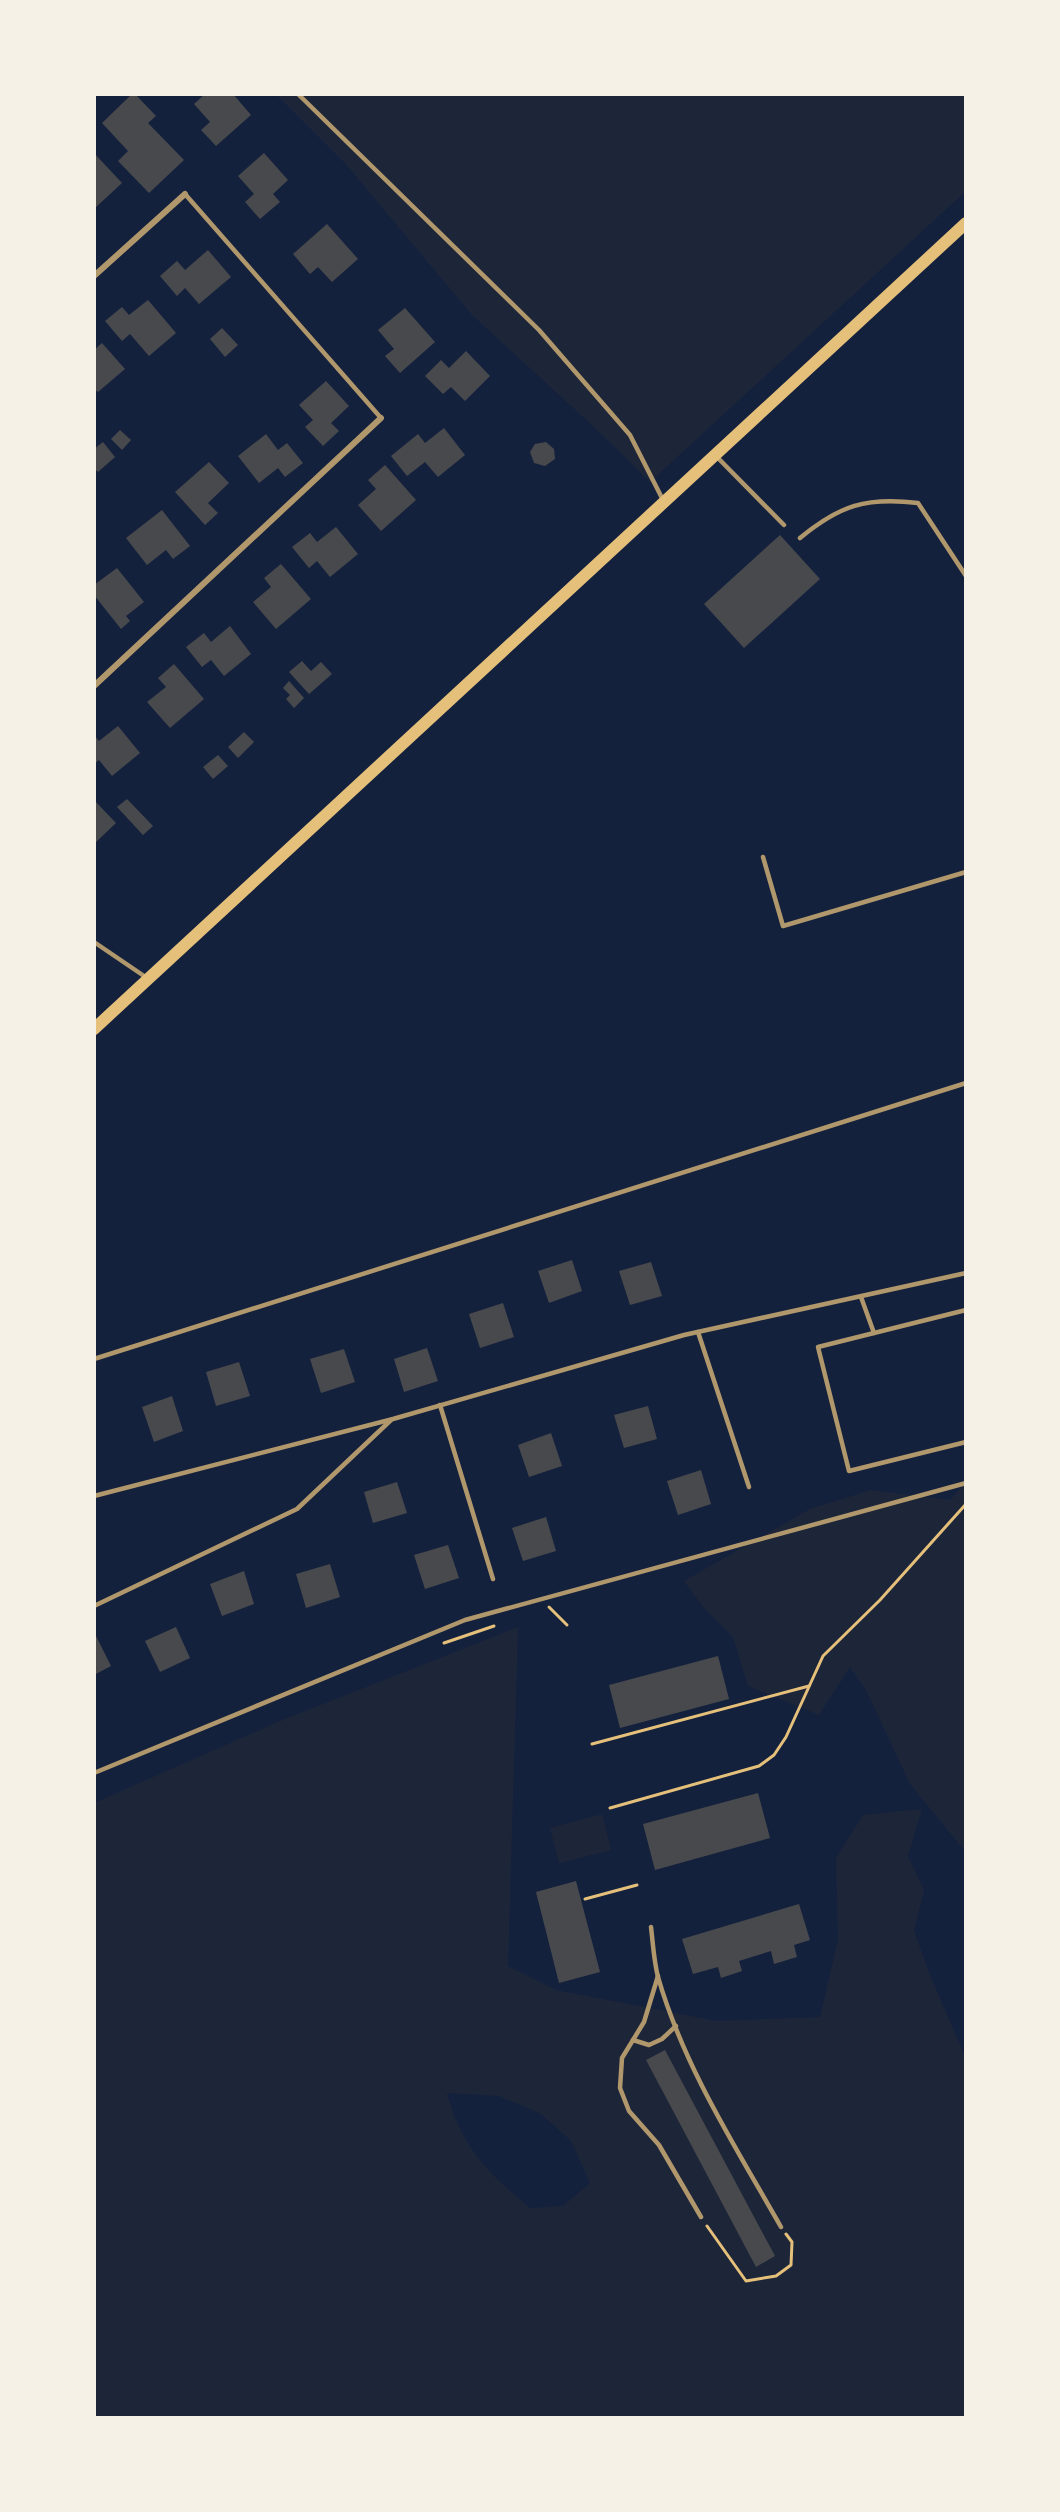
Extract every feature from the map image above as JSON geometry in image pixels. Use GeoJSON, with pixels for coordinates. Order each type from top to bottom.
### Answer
{"type":"FeatureCollection","features":[{"type":"Feature","properties":{"kind":"main road"},"geometry":{"type":"LineString","coordinates":[[94,1029],[966,223]]}},
{"type":"Feature","properties":{"kind":"street"},"geometry":{"type":"LineString","coordinates":[[94,276],[185,194]]}},
{"type":"Feature","properties":{"kind":"street"},"geometry":{"type":"LineString","coordinates":[[94,686],[381,418]]}},
{"type":"Feature","properties":{"kind":"lane"},"geometry":{"type":"LineString","coordinates":[[298,94],[539,330],[630,435],[664,502]]}},
{"type":"Feature","properties":{"kind":"lane"},"geometry":{"type":"LineString","coordinates":[[185,194],[381,418]]}},
{"type":"Feature","properties":{"kind":"lane"},"geometry":{"type":"LineString","coordinates":[[715,455],[784,525]]}},
{"type":"Feature","properties":{"kind":"lane"},"geometry":{"type":"LineString","coordinates":[[800,538],[824,518],[854,505],[892,500],[918,503],[966,576]]}},
{"type":"Feature","properties":{"kind":"lane"},"geometry":{"type":"LineString","coordinates":[[763,857],[783,926],[966,872]]}},
{"type":"Feature","properties":{"kind":"lane"},"geometry":{"type":"LineString","coordinates":[[94,942],[148,979]]}},
{"type":"Feature","properties":{"kind":"lane"},"geometry":{"type":"LineString","coordinates":[[94,1359],[966,1083]]}},
{"type":"Feature","properties":{"kind":"lane"},"geometry":{"type":"LineString","coordinates":[[94,1496],[393,1419],[698,1332],[966,1272]]}},
{"type":"Feature","properties":{"kind":"lane"},"geometry":{"type":"LineString","coordinates":[[861,1297],[874,1333]]}},
{"type":"Feature","properties":{"kind":"lane"},"geometry":{"type":"LineString","coordinates":[[966,1310],[818,1347],[849,1471],[966,1442]]}},
{"type":"Feature","properties":{"kind":"lane"},"geometry":{"type":"LineString","coordinates":[[698,1332],[749,1487]]}},
{"type":"Feature","properties":{"kind":"lane"},"geometry":{"type":"LineString","coordinates":[[440,1405],[493,1579]]}},
{"type":"Feature","properties":{"kind":"lane"},"geometry":{"type":"LineString","coordinates":[[94,1606],[297,1509],[393,1419]]}},
{"type":"Feature","properties":{"kind":"lane"},"geometry":{"type":"LineString","coordinates":[[94,1773],[465,1620],[966,1483]]}},
{"type":"Feature","properties":{"kind":"lane"},"geometry":{"type":"LineString","coordinates":[[651,1927],[658,1976],[688,2057],[717,2115],[781,2227]]}},
{"type":"Feature","properties":{"kind":"lane"},"geometry":{"type":"LineString","coordinates":[[658,1976],[644,2022],[622,2058],[620,2088],[629,2111],[659,2145],[700,2217]]}},
{"type":"Feature","properties":{"kind":"lane"},"geometry":{"type":"LineString","coordinates":[[633,2040],[649,2045],[662,2039],[676,2026]]}},
{"type":"Feature","properties":{"kind":"path"},"geometry":{"type":"LineString","coordinates":[[610,1808],[759,1766],[774,1755],[786,1737],[823,1656],[880,1600],[966,1504]]}},
{"type":"Feature","properties":{"kind":"path"},"geometry":{"type":"LineString","coordinates":[[548,1607],[567,1625]]}},
{"type":"Feature","properties":{"kind":"path"},"geometry":{"type":"LineString","coordinates":[[436,1646],[504,1623]]}},
{"type":"Feature","properties":{"kind":"path"},"geometry":{"type":"LineString","coordinates":[[592,1744],[809,1686]]}},
{"type":"Feature","properties":{"kind":"path"},"geometry":{"type":"LineString","coordinates":[[585,1899],[637,1885]]}},
{"type":"Feature","properties":{"kind":"path"},"geometry":{"type":"LineString","coordinates":[[700,2217],[746,2281],[776,2276],[791,2265],[792,2242],[781,2227]]}},
{"type":"Feature","properties":{"kind":"shaded area"},"geometry":{"type":"Polygon","coordinates":[[[277,95],[965,95],[965,192],[650,482],[472,315],[345,163],[277,95]]]}},
{"type":"Feature","properties":{"kind":"shaded area"},"geometry":{"type":"Polygon","coordinates":[[[965,1483],[965,1866],[964,1850],[910,1784],[866,1690],[850,1667],[819,1715],[748,1686],[733,1637],[703,1607],[684,1581],[810,1509],[871,1490],[950,1500],[965,1483]]]}},
{"type":"Feature","properties":{"kind":"shaded area"},"geometry":{"type":"Polygon","coordinates":[[[518,1627],[508,1966],[556,1990],[717,2021],[820,2017],[838,1940],[836,1858],[863,1815],[922,1809],[908,1856],[924,1890],[914,1930],[929,1973],[965,2056],[965,2417],[95,2417],[94,1803],[280,1721],[518,1627]],[[447,2093],[460,2129],[469,2144],[478,2158],[501,2183],[530,2208],[563,2206],[590,2183],[571,2141],[541,2114],[499,2096],[447,2093]]]}},
{"type":"Feature","properties":{"kind":"shaded area"},"geometry":{"type":"Polygon","coordinates":[[[602,1814],[611,1850],[559,1863],[550,1828],[602,1814]]]}},
{"type":"Feature","properties":{"kind":"building"},"geometry":{"type":"Polygon","coordinates":[[[132,94],[135,94],[156,116],[148,123],[184,160],[149,193],[118,161],[128,151],[102,123],[132,94]]]}},
{"type":"Feature","properties":{"kind":"building"},"geometry":{"type":"Polygon","coordinates":[[[205,94],[233,94],[251,115],[216,146],[201,130],[210,122],[194,104],[205,94]]]}},
{"type":"Feature","properties":{"kind":"building"},"geometry":{"type":"Polygon","coordinates":[[[94,153],[122,183],[94,209],[94,153]]]}},
{"type":"Feature","properties":{"kind":"building"},"geometry":{"type":"Polygon","coordinates":[[[264,153],[288,180],[273,194],[280,202],[260,219],[245,202],[254,194],[238,176],[264,153]]]}},
{"type":"Feature","properties":{"kind":"building"},"geometry":{"type":"Polygon","coordinates":[[[327,224],[358,259],[332,282],[318,267],[310,274],[293,254],[327,224]]]}},
{"type":"Feature","properties":{"kind":"building"},"geometry":{"type":"Polygon","coordinates":[[[208,250],[231,277],[199,304],[185,288],[177,296],[160,276],[177,261],[185,270],[208,250]]]}},
{"type":"Feature","properties":{"kind":"building"},"geometry":{"type":"Polygon","coordinates":[[[148,300],[176,333],[149,356],[130,334],[122,341],[105,321],[122,307],[129,315],[148,300]]]}},
{"type":"Feature","properties":{"kind":"building"},"geometry":{"type":"Polygon","coordinates":[[[405,308],[435,342],[400,373],[385,356],[394,349],[378,330],[405,308]]]}},
{"type":"Feature","properties":{"kind":"building"},"geometry":{"type":"Polygon","coordinates":[[[222,328],[238,345],[225,357],[210,339],[222,328]]]}},
{"type":"Feature","properties":{"kind":"building"},"geometry":{"type":"Polygon","coordinates":[[[102,343],[125,369],[98,392],[94,389],[94,350],[102,343]]]}},
{"type":"Feature","properties":{"kind":"building"},"geometry":{"type":"Polygon","coordinates":[[[466,351],[490,376],[465,401],[451,387],[443,394],[425,376],[441,360],[449,368],[466,351]]]}},
{"type":"Feature","properties":{"kind":"building"},"geometry":{"type":"Polygon","coordinates":[[[326,381],[349,406],[331,423],[339,431],[323,446],[305,427],[313,420],[299,405],[326,381]]]}},
{"type":"Feature","properties":{"kind":"building"},"geometry":{"type":"Polygon","coordinates":[[[444,428],[465,455],[438,477],[425,462],[407,476],[391,456],[418,434],[425,443],[444,428]]]}},
{"type":"Feature","properties":{"kind":"building"},"geometry":{"type":"Polygon","coordinates":[[[120,430],[131,440],[122,450],[111,439],[120,430]]]}},
{"type":"Feature","properties":{"kind":"building"},"geometry":{"type":"Polygon","coordinates":[[[266,434],[278,450],[287,443],[303,463],[285,477],[278,468],[259,483],[238,456],[266,434]]]}},
{"type":"Feature","properties":{"kind":"building"},"geometry":{"type":"Polygon","coordinates":[[[103,442],[115,457],[98,472],[94,468],[94,449],[103,442]]]}},
{"type":"Feature","properties":{"kind":"building"},"geometry":{"type":"Polygon","coordinates":[[[546,442],[554,449],[555,459],[545,466],[534,463],[530,452],[535,444],[546,442]]]}},
{"type":"Feature","properties":{"kind":"building"},"geometry":{"type":"Polygon","coordinates":[[[209,462],[229,483],[208,503],[218,513],[205,525],[175,492],[209,462]]]}},
{"type":"Feature","properties":{"kind":"building"},"geometry":{"type":"Polygon","coordinates":[[[385,465],[416,500],[381,531],[358,505],[376,489],[368,480],[385,465]]]}},
{"type":"Feature","properties":{"kind":"building"},"geometry":{"type":"Polygon","coordinates":[[[162,510],[190,546],[173,559],[166,550],[147,565],[126,538],[162,510]]]}},
{"type":"Feature","properties":{"kind":"building"},"geometry":{"type":"Polygon","coordinates":[[[336,527],[358,554],[330,577],[317,561],[309,568],[292,547],[310,533],[317,542],[336,527]]]}},
{"type":"Feature","properties":{"kind":"building"},"geometry":{"type":"Polygon","coordinates":[[[780,535],[820,579],[744,648],[704,604],[780,535]]]}},
{"type":"Feature","properties":{"kind":"building"},"geometry":{"type":"Polygon","coordinates":[[[281,564],[311,599],[276,629],[253,602],[271,587],[264,578],[281,564]]]}},
{"type":"Feature","properties":{"kind":"building"},"geometry":{"type":"Polygon","coordinates":[[[117,568],[144,602],[126,616],[130,621],[121,629],[94,595],[94,585],[117,568]]]}},
{"type":"Feature","properties":{"kind":"building"},"geometry":{"type":"Polygon","coordinates":[[[230,626],[251,654],[224,676],[211,660],[202,667],[186,647],[204,633],[211,642],[230,626]]]}},
{"type":"Feature","properties":{"kind":"building"},"geometry":{"type":"Polygon","coordinates":[[[302,661],[311,671],[321,662],[332,674],[309,694],[289,672],[302,661]]]}},
{"type":"Feature","properties":{"kind":"building"},"geometry":{"type":"Polygon","coordinates":[[[174,664],[204,699],[170,728],[147,702],[166,687],[158,678],[174,664]]]}},
{"type":"Feature","properties":{"kind":"building"},"geometry":{"type":"Polygon","coordinates":[[[289,681],[304,698],[294,708],[286,699],[290,695],[283,688],[289,681]]]}},
{"type":"Feature","properties":{"kind":"building"},"geometry":{"type":"Polygon","coordinates":[[[118,726],[140,753],[112,776],[99,760],[94,764],[94,735],[99,741],[118,726]]]}},
{"type":"Feature","properties":{"kind":"building"},"geometry":{"type":"Polygon","coordinates":[[[244,732],[254,742],[238,758],[228,747],[244,732]]]}},
{"type":"Feature","properties":{"kind":"building"},"geometry":{"type":"Polygon","coordinates":[[[218,755],[228,766],[213,779],[203,767],[218,755]]]}},
{"type":"Feature","properties":{"kind":"building"},"geometry":{"type":"Polygon","coordinates":[[[127,799],[153,826],[143,835],[117,807],[127,799]]]}},
{"type":"Feature","properties":{"kind":"building"},"geometry":{"type":"Polygon","coordinates":[[[94,800],[116,823],[94,844],[94,800]]]}},
{"type":"Feature","properties":{"kind":"building"},"geometry":{"type":"Polygon","coordinates":[[[572,1260],[582,1291],[549,1303],[538,1271],[572,1260]]]}},
{"type":"Feature","properties":{"kind":"building"},"geometry":{"type":"Polygon","coordinates":[[[651,1262],[662,1296],[630,1305],[619,1271],[651,1262]]]}},
{"type":"Feature","properties":{"kind":"building"},"geometry":{"type":"Polygon","coordinates":[[[503,1303],[514,1337],[480,1348],[469,1314],[503,1303]]]}},
{"type":"Feature","properties":{"kind":"building"},"geometry":{"type":"Polygon","coordinates":[[[427,1348],[438,1381],[404,1392],[394,1359],[427,1348]]]}},
{"type":"Feature","properties":{"kind":"building"},"geometry":{"type":"Polygon","coordinates":[[[344,1349],[355,1382],[321,1393],[310,1359],[344,1349]]]}},
{"type":"Feature","properties":{"kind":"building"},"geometry":{"type":"Polygon","coordinates":[[[239,1362],[250,1396],[216,1406],[206,1372],[239,1362]]]}},
{"type":"Feature","properties":{"kind":"building"},"geometry":{"type":"Polygon","coordinates":[[[172,1396],[183,1431],[154,1442],[142,1407],[172,1396]]]}},
{"type":"Feature","properties":{"kind":"building"},"geometry":{"type":"Polygon","coordinates":[[[648,1406],[657,1439],[624,1448],[614,1415],[648,1406]]]}},
{"type":"Feature","properties":{"kind":"building"},"geometry":{"type":"Polygon","coordinates":[[[551,1433],[562,1466],[529,1477],[518,1445],[551,1433]]]}},
{"type":"Feature","properties":{"kind":"building"},"geometry":{"type":"Polygon","coordinates":[[[701,1470],[711,1504],[678,1515],[667,1481],[701,1470]]]}},
{"type":"Feature","properties":{"kind":"building"},"geometry":{"type":"Polygon","coordinates":[[[397,1482],[407,1513],[373,1523],[364,1492],[397,1482]]]}},
{"type":"Feature","properties":{"kind":"building"},"geometry":{"type":"Polygon","coordinates":[[[546,1517],[556,1551],[523,1561],[512,1528],[546,1517]]]}},
{"type":"Feature","properties":{"kind":"building"},"geometry":{"type":"Polygon","coordinates":[[[448,1545],[459,1578],[425,1589],[414,1555],[448,1545]]]}},
{"type":"Feature","properties":{"kind":"building"},"geometry":{"type":"Polygon","coordinates":[[[330,1564],[340,1597],[306,1608],[296,1574],[330,1564]]]}},
{"type":"Feature","properties":{"kind":"building"},"geometry":{"type":"Polygon","coordinates":[[[244,1571],[254,1604],[222,1616],[210,1584],[244,1571]]]}},
{"type":"Feature","properties":{"kind":"building"},"geometry":{"type":"Polygon","coordinates":[[[176,1627],[190,1658],[160,1672],[145,1641],[176,1627]]]}},
{"type":"Feature","properties":{"kind":"building"},"geometry":{"type":"Polygon","coordinates":[[[96,1636],[111,1666],[94,1675],[94,1637],[96,1636]]]}},
{"type":"Feature","properties":{"kind":"building"},"geometry":{"type":"Polygon","coordinates":[[[718,1656],[729,1699],[620,1728],[609,1685],[718,1656]]]}},
{"type":"Feature","properties":{"kind":"building"},"geometry":{"type":"Polygon","coordinates":[[[758,1793],[770,1838],[655,1870],[643,1824],[758,1793]]]}},
{"type":"Feature","properties":{"kind":"building"},"geometry":{"type":"Polygon","coordinates":[[[576,1881],[600,1972],[559,1983],[536,1892],[576,1881]]]}},
{"type":"Feature","properties":{"kind":"building"},"geometry":{"type":"Polygon","coordinates":[[[799,1904],[810,1940],[794,1945],[797,1957],[774,1964],[771,1951],[739,1961],[742,1971],[721,1978],[718,1967],[693,1974],[682,1939],[799,1904]]]}},
{"type":"Feature","properties":{"kind":"building"},"geometry":{"type":"Polygon","coordinates":[[[665,2050],[775,2256],[756,2267],[646,2060],[665,2050]]]}}]}
